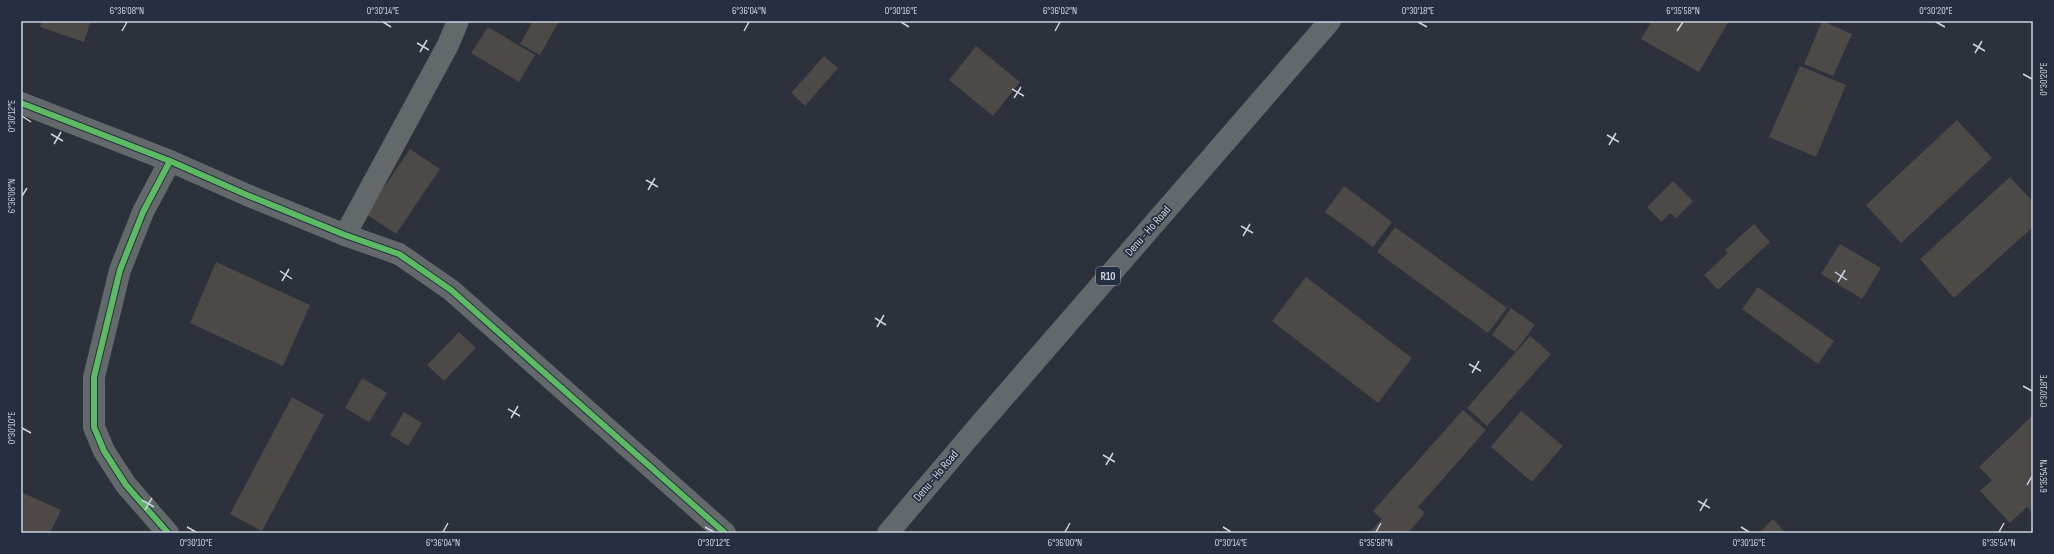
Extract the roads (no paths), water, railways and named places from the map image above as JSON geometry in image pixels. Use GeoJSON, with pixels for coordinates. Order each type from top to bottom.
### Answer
{"type":"FeatureCollection","features":[{"type":"Feature","properties":{"kind":"main road","name":"Denu - Ho Road"},"geometry":{"type":"LineString","coordinates":[[888,533],[976,429],[1330,21]]}},
{"type":"Feature","properties":{"kind":"street"},"geometry":{"type":"LineString","coordinates":[[345,235],[448,45],[458,21]]}},
{"type":"Feature","properties":{"kind":"street"},"geometry":{"type":"LineString","coordinates":[[21,103],[170,161],[247,195],[345,235],[399,254],[450,290],[725,533]]}},
{"type":"Feature","properties":{"kind":"street"},"geometry":{"type":"LineString","coordinates":[[168,533],[126,484],[104,451],[94,427],[94,377],[120,270],[142,212],[170,161]]}}]}
